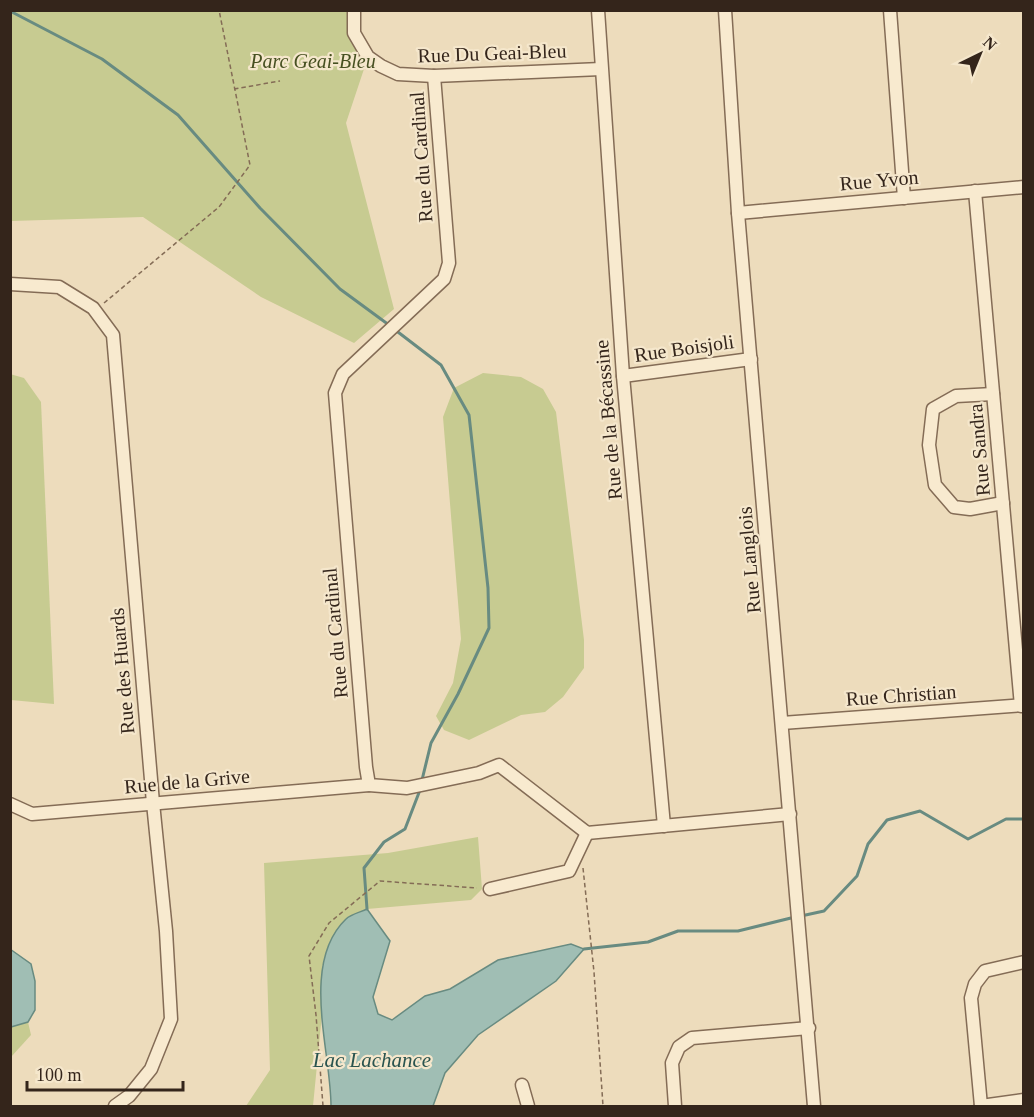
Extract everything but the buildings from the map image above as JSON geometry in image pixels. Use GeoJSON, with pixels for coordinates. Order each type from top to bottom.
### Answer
{"type":"FeatureCollection","features":[{"type":"Feature","properties":{"kind":"street","name":"Rue Du Geai-Bleu"},"geometry":{"type":"LineString","coordinates":[[354,10],[354,33],[368,57],[398,74],[434,76],[601,69]]}},
{"type":"Feature","properties":{"kind":"street","name":"Rue de la Bécassine"},"geometry":{"type":"LineString","coordinates":[[597,10],[623,376],[664,826]]}},
{"type":"Feature","properties":{"kind":"street","name":"Rue Langlois"},"geometry":{"type":"LineString","coordinates":[[725,10],[738,213],[814,1107]]}},
{"type":"Feature","properties":{"kind":"street"},"geometry":{"type":"LineString","coordinates":[[890,10],[904,198]]}},
{"type":"Feature","properties":{"kind":"street","name":"Rue du Cardinal"},"geometry":{"type":"LineString","coordinates":[[369,785],[335,393],[343,374],[444,279],[449,263],[434,76]]}},
{"type":"Feature","properties":{"kind":"street","name":"Rue Yvon"},"geometry":{"type":"LineString","coordinates":[[738,213],[1023,187]]}},
{"type":"Feature","properties":{"kind":"street","name":"Rue Sandra"},"geometry":{"type":"LineString","coordinates":[[975,191],[1022,706]]}},
{"type":"Feature","properties":{"kind":"street","name":"Rue des Huards"},"geometry":{"type":"LineString","coordinates":[[10,284],[59,288],[95,311],[113,335],[166,931],[171,1019],[151,1069],[129,1096],[115,1107]]}},
{"type":"Feature","properties":{"kind":"street","name":"Rue Boisjoli"},"geometry":{"type":"LineString","coordinates":[[623,376],[751,358]]}},
{"type":"Feature","properties":{"kind":"street"},"geometry":{"type":"LineString","coordinates":[[993,394],[956,396],[933,409],[929,445],[935,485],[954,507],[970,509],[1003,503]]}},
{"type":"Feature","properties":{"kind":"street","name":"Rue Christian"},"geometry":{"type":"LineString","coordinates":[[782,723],[1022,706]]}},
{"type":"Feature","properties":{"kind":"street"},"geometry":{"type":"LineString","coordinates":[[369,785],[407,788],[479,773],[499,765],[587,833],[790,814]]}},
{"type":"Feature","properties":{"kind":"street","name":"Rue de la Grive"},"geometry":{"type":"LineString","coordinates":[[10,804],[32,814],[369,785]]}},
{"type":"Feature","properties":{"kind":"street"},"geometry":{"type":"LineString","coordinates":[[490,889],[569,871],[587,833]]}},
{"type":"Feature","properties":{"kind":"street"},"geometry":{"type":"LineString","coordinates":[[1023,962],[985,971],[975,984],[971,998],[981,1106],[1023,1100]]}},
{"type":"Feature","properties":{"kind":"street"},"geometry":{"type":"LineString","coordinates":[[675,1107],[672,1063],[679,1047],[692,1038],[809,1028]]}},
{"type":"Feature","properties":{"kind":"street"},"geometry":{"type":"LineString","coordinates":[[522,1085],[528,1107]]}},
{"type":"Feature","properties":{"kind":"path"},"geometry":{"type":"LineString","coordinates":[[95,311],[219,207],[250,165],[219,10]]}},
{"type":"Feature","properties":{"kind":"path"},"geometry":{"type":"LineString","coordinates":[[234,89],[280,81]]}},
{"type":"Feature","properties":{"kind":"path"},"geometry":{"type":"LineString","coordinates":[[583,867],[591,941],[603,1107]]}},
{"type":"Feature","properties":{"kind":"path"},"geometry":{"type":"LineString","coordinates":[[323,1107],[309,956],[329,923],[380,882],[490,889]]}},
{"type":"Feature","properties":{"kind":"green space","name":"Parc Geai-Bleu"},"geometry":{"type":"Polygon","coordinates":[[[10,11],[354,11],[355,33],[368,57],[346,123],[394,309],[354,343],[261,297],[143,217],[11,221],[10,11]]]}},
{"type":"Feature","properties":{"kind":"green space"},"geometry":{"type":"Polygon","coordinates":[[[483,373],[521,377],[543,389],[556,412],[584,640],[584,668],[563,697],[545,712],[521,715],[469,740],[444,730],[436,716],[453,683],[461,639],[443,417],[454,388],[483,373]]]}},
{"type":"Feature","properties":{"kind":"green space"},"geometry":{"type":"Polygon","coordinates":[[[10,374],[24,378],[41,402],[54,704],[11,700],[10,374]]]}},
{"type":"Feature","properties":{"kind":"green space"},"geometry":{"type":"Polygon","coordinates":[[[478,837],[482,889],[471,900],[367,909],[322,966],[322,1014],[313,1106],[246,1106],[270,1070],[264,863],[388,853],[478,837]]]}},
{"type":"Feature","properties":{"kind":"green space"},"geometry":{"type":"Polygon","coordinates":[[[28,1022],[31,1035],[11,1057],[11,1027],[28,1022]]]}},
{"type":"Feature","properties":{"kind":"water","name":"Lac Lachance"},"geometry":{"type":"Polygon","coordinates":[[[367,909],[390,941],[373,997],[378,1014],[392,1020],[425,996],[450,989],[498,960],[571,944],[584,949],[556,981],[478,1035],[445,1073],[433,1106],[331,1106],[321,1008],[324,959],[332,937],[346,919],[367,909]]]}},
{"type":"Feature","properties":{"kind":"water"},"geometry":{"type":"Polygon","coordinates":[[[10,949],[31,964],[35,981],[35,1010],[28,1022],[11,1027],[10,949]]]}},
{"type":"Feature","properties":{"kind":"waterway"},"geometry":{"type":"LineString","coordinates":[[10,11],[102,59],[178,115],[260,208],[340,289],[389,325]]}},
{"type":"Feature","properties":{"kind":"waterway"},"geometry":{"type":"LineString","coordinates":[[394,329],[441,365],[469,415],[488,588],[489,628],[458,694],[431,743],[422,780]]}},
{"type":"Feature","properties":{"kind":"waterway"},"geometry":{"type":"LineString","coordinates":[[367,909],[364,868],[384,842],[405,829],[420,790]]}},
{"type":"Feature","properties":{"kind":"waterway"},"geometry":{"type":"LineString","coordinates":[[801,916],[824,911],[857,876],[868,844],[887,820],[920,811],[968,839],[1006,819],[1024,819]]}},
{"type":"Feature","properties":{"kind":"waterway"},"geometry":{"type":"LineString","coordinates":[[584,949],[648,942],[678,931],[738,931],[795,917]]}}]}
